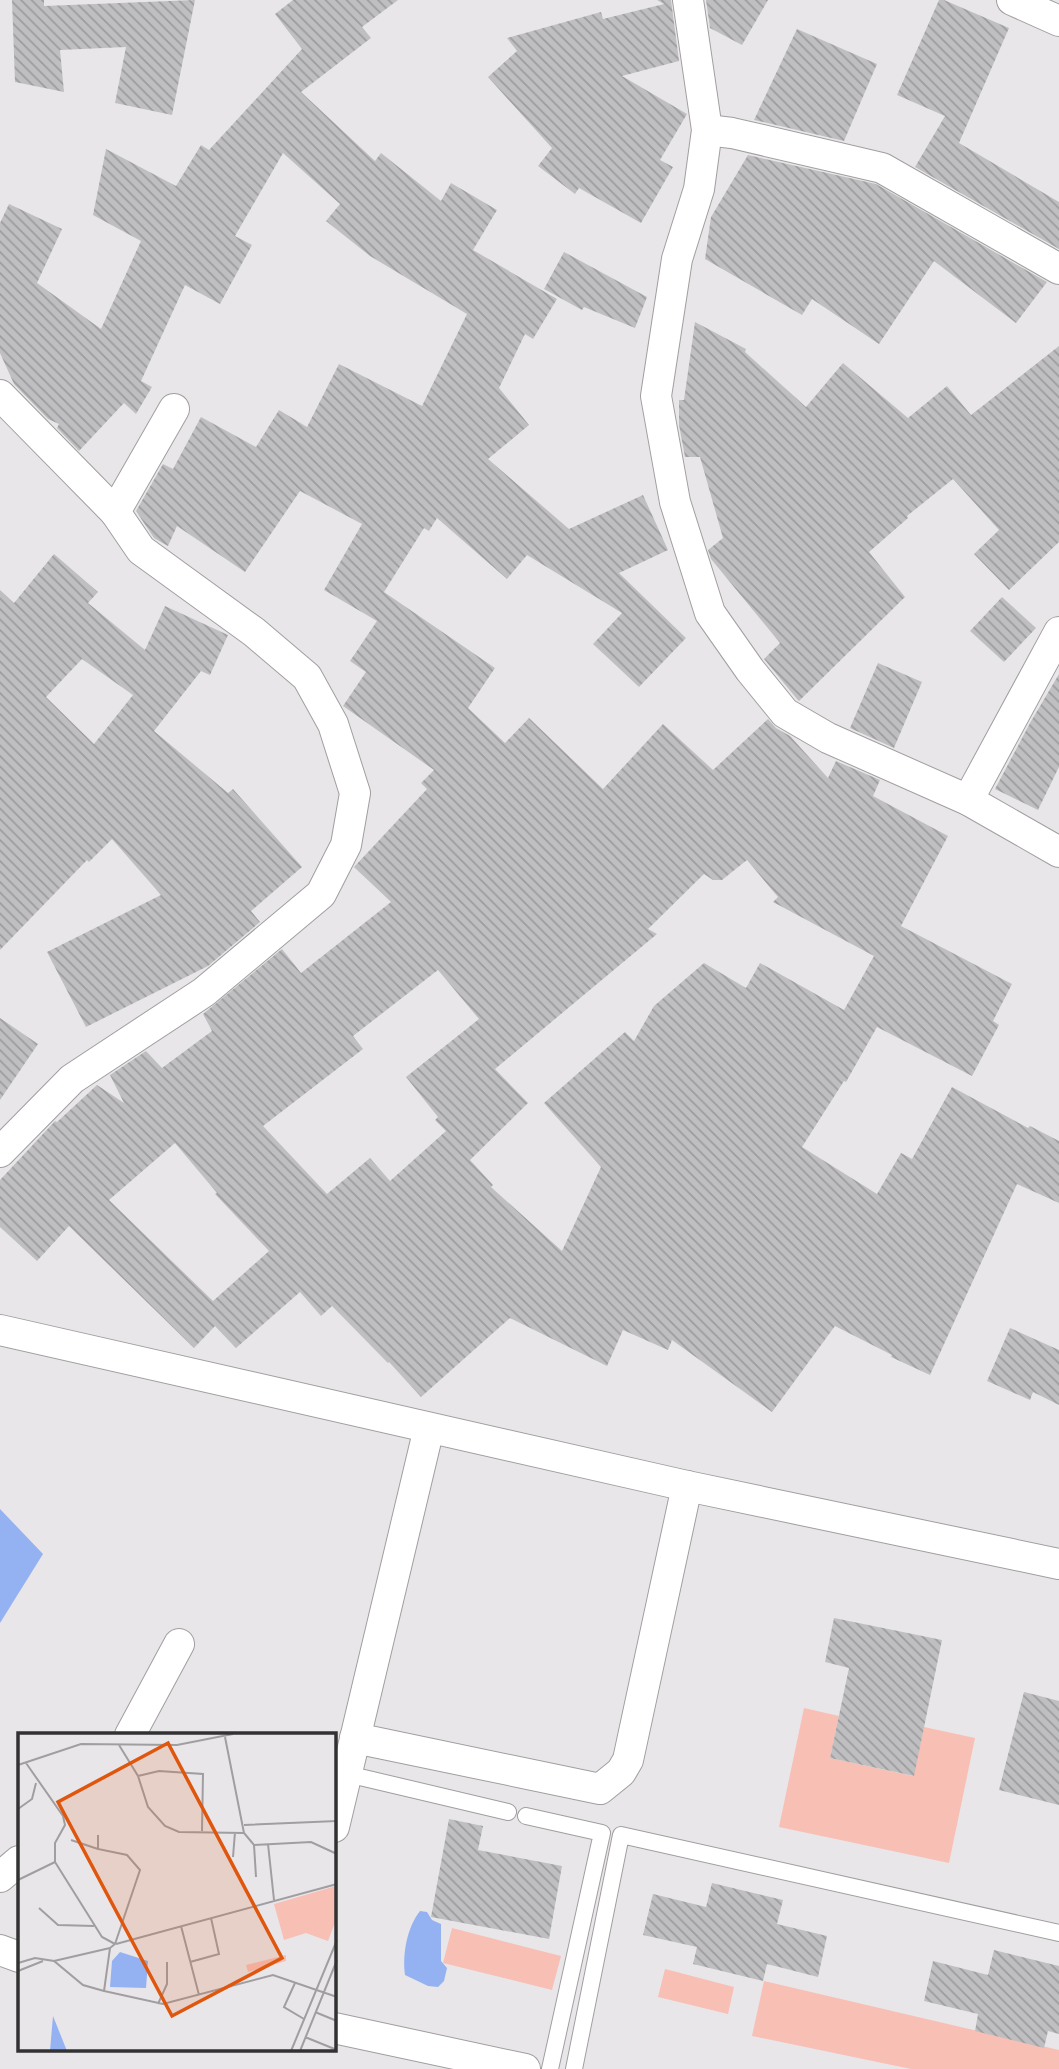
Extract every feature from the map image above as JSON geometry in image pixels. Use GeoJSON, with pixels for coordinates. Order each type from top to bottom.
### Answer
{"type":"FeatureCollection","features":[{"type":"Feature","properties":{"kind":"street"},"geometry":{"type":"LineString","coordinates":[[688,0],[706,130],[699,189],[677,258],[656,396],[675,502],[710,613],[750,670],[785,712],[828,738],[968,800],[1059,852]]}},
{"type":"Feature","properties":{"kind":"street"},"geometry":{"type":"LineString","coordinates":[[1012,0],[1059,21]]}},
{"type":"Feature","properties":{"kind":"street"},"geometry":{"type":"LineString","coordinates":[[706,130],[732,133],[882,168],[1059,269]]}},
{"type":"Feature","properties":{"kind":"street"},"geometry":{"type":"LineString","coordinates":[[0,395],[115,512],[141,550],[254,632],[307,677],[334,724],[355,793],[346,845],[321,894],[204,992],[72,1079],[0,1152]]}},
{"type":"Feature","properties":{"kind":"street"},"geometry":{"type":"LineString","coordinates":[[115,512],[174,409]]}},
{"type":"Feature","properties":{"kind":"street"},"geometry":{"type":"LineString","coordinates":[[968,800],[1059,632]]}},
{"type":"Feature","properties":{"kind":"street"},"geometry":{"type":"LineString","coordinates":[[0,1330],[687,1486],[1059,1564]]}},
{"type":"Feature","properties":{"kind":"street"},"geometry":{"type":"LineString","coordinates":[[336,1819],[429,1428]]}},
{"type":"Feature","properties":{"kind":"street"},"geometry":{"type":"LineString","coordinates":[[355,1738],[600,1788],[621,1772],[628,1760],[687,1486]]}},
{"type":"Feature","properties":{"kind":"street"},"geometry":{"type":"LineString","coordinates":[[131,1733],[179,1644]]}},
{"type":"Feature","properties":{"kind":"street"},"geometry":{"type":"LineString","coordinates":[[0,1877],[18,1862]]}},
{"type":"Feature","properties":{"kind":"street"},"geometry":{"type":"LineString","coordinates":[[0,1950],[18,1958]]}},
{"type":"Feature","properties":{"kind":"street"},"geometry":{"type":"LineString","coordinates":[[336,2028],[525,2069]]}},
{"type":"Feature","properties":{"kind":"lane"},"geometry":{"type":"LineString","coordinates":[[347,1774],[508,1812]]}},
{"type":"Feature","properties":{"kind":"lane"},"geometry":{"type":"LineString","coordinates":[[526,1816],[602,1833],[550,2069]]}},
{"type":"Feature","properties":{"kind":"lane"},"geometry":{"type":"LineString","coordinates":[[574,2069],[621,1835],[1059,1933]]}},
{"type":"Feature","properties":{"kind":"shaded area"},"geometry":{"type":"Polygon","coordinates":[[[804,1708],[839,1716],[830,1758],[913,1776],[924,1727],[975,1738],[949,1863],[779,1827],[804,1708]]]}},
{"type":"Feature","properties":{"kind":"shaded area"},"geometry":{"type":"Polygon","coordinates":[[[452,1928],[561,1956],[552,1990],[443,1963],[452,1928]]]}},
{"type":"Feature","properties":{"kind":"shaded area"},"geometry":{"type":"Polygon","coordinates":[[[665,1969],[734,1987],[728,2014],[658,1997],[665,1969]]]}},
{"type":"Feature","properties":{"kind":"shaded area"},"geometry":{"type":"Polygon","coordinates":[[[764,1981],[1059,2050],[1059,2069],[911,2069],[752,2036],[764,1981]]]}},
{"type":"Feature","properties":{"kind":"water"},"geometry":{"type":"Polygon","coordinates":[[[0,1509],[43,1554],[0,1623],[0,1509]]]}},
{"type":"Feature","properties":{"kind":"water"},"geometry":{"type":"Polygon","coordinates":[[[420,1911],[427,1912],[432,1920],[441,1924],[441,1961],[447,1968],[444,1981],[438,1987],[428,1986],[405,1975],[406,1942],[420,1911]]]}},
{"type":"Feature","properties":{"kind":"building"},"geometry":{"type":"Polygon","coordinates":[[[12,0],[44,0],[44,6],[195,0],[172,115],[115,103],[126,47],[60,50],[64,92],[15,82],[12,0]]]}},
{"type":"Feature","properties":{"kind":"building"},"geometry":{"type":"Polygon","coordinates":[[[293,0],[398,0],[362,27],[371,38],[301,92],[375,161],[381,153],[441,201],[451,183],[497,210],[473,250],[557,299],[533,339],[525,334],[499,388],[529,425],[488,459],[569,529],[643,495],[668,550],[619,573],[686,638],[639,687],[593,644],[622,613],[527,555],[507,579],[437,518],[429,531],[424,528],[384,592],[495,668],[468,708],[505,743],[529,718],[603,789],[663,724],[713,770],[768,719],[776,728],[790,736],[828,778],[836,761],[880,780],[873,796],[948,836],[901,926],[1012,984],[993,1021],[999,1025],[972,1076],[877,1027],[846,1082],[844,1081],[802,1147],[877,1194],[901,1153],[912,1159],[952,1087],[1028,1128],[1030,1126],[1059,1141],[1059,1203],[1017,1184],[930,1375],[835,1326],[772,1412],[672,1340],[668,1350],[623,1330],[607,1366],[510,1318],[421,1397],[332,1306],[321,1316],[300,1292],[236,1348],[215,1326],[194,1348],[69,1226],[37,1261],[0,1227],[0,1180],[55,1121],[97,1085],[124,1103],[110,1075],[146,1051],[162,1068],[212,1031],[203,1014],[282,949],[301,973],[391,902],[354,867],[427,789],[421,783],[434,770],[343,706],[366,672],[350,661],[377,621],[324,590],[362,524],[300,491],[245,572],[177,526],[168,546],[159,541],[154,538],[136,511],[163,464],[173,469],[201,417],[256,447],[279,410],[307,427],[339,364],[422,406],[467,314],[370,256],[326,221],[340,204],[283,153],[235,236],[252,245],[220,304],[185,285],[141,381],[152,387],[136,414],[124,403],[79,451],[57,428],[59,424],[48,419],[14,384],[0,353],[0,223],[9,204],[62,229],[37,283],[101,329],[141,241],[93,215],[106,149],[176,186],[201,145],[209,150],[302,49],[275,14],[293,0]],[[747,860],[722,880],[713,880],[704,874],[648,929],[657,934],[495,1069],[528,1103],[470,1160],[493,1185],[491,1187],[562,1251],[601,1167],[544,1103],[625,1032],[634,1041],[654,1006],[704,963],[746,988],[760,963],[844,1010],[874,956],[773,902],[778,897],[747,860]],[[438,970],[353,1036],[363,1049],[263,1126],[327,1194],[370,1158],[390,1181],[446,1131],[435,1120],[438,1117],[406,1077],[479,1019],[438,970]],[[175,1143],[109,1200],[213,1301],[269,1251],[215,1194],[217,1193],[175,1143]]]}},
{"type":"Feature","properties":{"kind":"building"},"geometry":{"type":"Polygon","coordinates":[[[657,0],[671,0],[679,61],[622,76],[687,114],[660,160],[673,167],[641,223],[579,188],[575,194],[538,166],[552,148],[488,77],[517,51],[507,38],[601,12],[603,19],[664,4],[657,0]]]}},
{"type":"Feature","properties":{"kind":"building"},"geometry":{"type":"Polygon","coordinates":[[[706,0],[768,0],[742,45],[710,28],[706,0]]]}},
{"type":"Feature","properties":{"kind":"building"},"geometry":{"type":"Polygon","coordinates":[[[939,0],[1009,28],[959,143],[1059,202],[1059,249],[915,167],[945,116],[897,95],[939,0]]]}},
{"type":"Feature","properties":{"kind":"building"},"geometry":{"type":"Polygon","coordinates":[[[797,29],[877,64],[844,141],[754,120],[797,29]]]}},
{"type":"Feature","properties":{"kind":"building"},"geometry":{"type":"Polygon","coordinates":[[[748,155],[876,184],[1047,282],[1016,323],[934,261],[879,344],[812,299],[802,315],[705,259],[711,217],[748,155]]]}},
{"type":"Feature","properties":{"kind":"building"},"geometry":{"type":"Polygon","coordinates":[[[564,252],[647,297],[635,328],[584,307],[582,310],[544,289],[564,252]]]}},
{"type":"Feature","properties":{"kind":"building"},"geometry":{"type":"Polygon","coordinates":[[[695,322],[746,349],[745,352],[806,407],[843,363],[908,418],[947,386],[971,415],[1059,346],[1059,542],[1009,590],[974,554],[999,530],[953,479],[907,516],[908,518],[869,552],[905,597],[799,701],[764,659],[780,643],[711,559],[708,550],[723,538],[700,457],[685,457],[679,425],[679,400],[684,400],[695,322]]]}},
{"type":"Feature","properties":{"kind":"building"},"geometry":{"type":"Polygon","coordinates":[[[54,554],[98,592],[88,603],[145,650],[165,606],[228,635],[210,675],[201,671],[154,731],[228,793],[233,789],[302,867],[251,911],[260,922],[208,966],[86,1027],[47,952],[161,895],[112,839],[89,862],[87,860],[0,950],[0,590],[14,603],[54,554]],[[82,659],[46,697],[94,744],[133,695],[82,659]]]}},
{"type":"Feature","properties":{"kind":"building"},"geometry":{"type":"Polygon","coordinates":[[[1002,597],[1036,628],[1004,662],[970,631],[1002,597]]]}},
{"type":"Feature","properties":{"kind":"building"},"geometry":{"type":"Polygon","coordinates":[[[878,663],[922,682],[894,748],[850,728],[878,663]]]}},
{"type":"Feature","properties":{"kind":"building"},"geometry":{"type":"Polygon","coordinates":[[[1059,674],[1059,767],[1038,810],[995,789],[1059,674]]]}},
{"type":"Feature","properties":{"kind":"building"},"geometry":{"type":"Polygon","coordinates":[[[0,1018],[38,1044],[0,1100],[0,1018]]]}},
{"type":"Feature","properties":{"kind":"building"},"geometry":{"type":"Polygon","coordinates":[[[1010,1328],[1059,1350],[1059,1405],[1033,1392],[1030,1400],[987,1381],[1010,1328]]]}},
{"type":"Feature","properties":{"kind":"building"},"geometry":{"type":"Polygon","coordinates":[[[834,1618],[942,1640],[914,1776],[830,1758],[849,1668],[825,1662],[834,1618]]]}},
{"type":"Feature","properties":{"kind":"building"},"geometry":{"type":"Polygon","coordinates":[[[1024,1692],[1059,1701],[1059,1805],[999,1790],[1024,1692]]]}},
{"type":"Feature","properties":{"kind":"building"},"geometry":{"type":"Polygon","coordinates":[[[449,1819],[483,1826],[478,1850],[562,1866],[549,1939],[431,1917],[449,1819]]]}},
{"type":"Feature","properties":{"kind":"building"},"geometry":{"type":"Polygon","coordinates":[[[712,1883],[783,1900],[777,1924],[827,1936],[818,1977],[767,1964],[763,1981],[693,1964],[697,1947],[643,1935],[653,1894],[706,1907],[712,1883]]]}},
{"type":"Feature","properties":{"kind":"building"},"geometry":{"type":"Polygon","coordinates":[[[994,1950],[1059,1966],[1059,2034],[1048,2031],[1044,2048],[975,2031],[978,2014],[924,2001],[933,1961],[988,1975],[994,1950]]]}}]}
